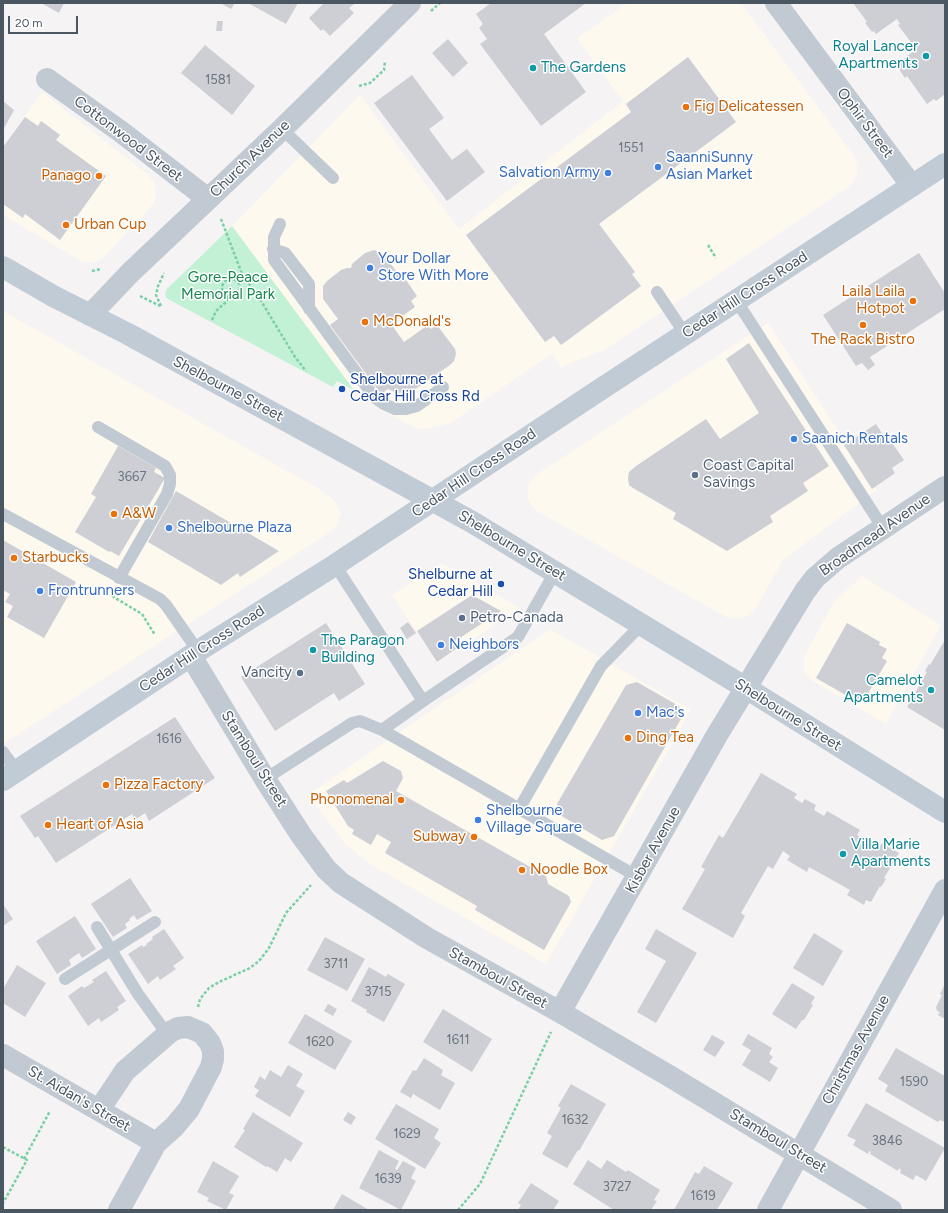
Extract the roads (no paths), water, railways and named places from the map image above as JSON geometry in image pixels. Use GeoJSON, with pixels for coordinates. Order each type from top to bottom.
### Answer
{"type":"FeatureCollection","features":[{"type":"Feature","properties":{"kind":"main road","name":"Cedar Hill Cross Road"},"geometry":{"type":"LineString","coordinates":[[10,776],[194,653],[335,565],[736,300],[944,166]]}},
{"type":"Feature","properties":{"kind":"main road","name":"Shelbourne Street"},"geometry":{"type":"LineString","coordinates":[[3,267],[53,296],[433,500],[504,541],[746,688],[945,812]]}},
{"type":"Feature","properties":{"kind":"street","name":"Church Avenue"},"geometry":{"type":"LineString","coordinates":[[90,315],[131,272],[282,129],[410,3]]}},
{"type":"Feature","properties":{"kind":"street","name":"Ophir Street"},"geometry":{"type":"LineString","coordinates":[[776,3],[912,186]]}},
{"type":"Feature","properties":{"kind":"street","name":"Cottonwood Street"},"geometry":{"type":"LineString","coordinates":[[47,79],[120,131],[208,199]]}},
{"type":"Feature","properties":{"kind":"street","name":"Broadmead Avenue"},"geometry":{"type":"LineString","coordinates":[[746,688],[798,600],[815,578],[838,558],[945,487]]}},
{"type":"Feature","properties":{"kind":"street","name":"Stamboul Street"},"geometry":{"type":"LineString","coordinates":[[194,653],[265,778],[301,835],[326,869],[341,883],[426,938],[560,1012],[671,1076],[891,1210]]}},
{"type":"Feature","properties":{"kind":"street","name":"Kisber Avenue"},"geometry":{"type":"LineString","coordinates":[[560,1012],[717,736],[746,688]]}},
{"type":"Feature","properties":{"kind":"street","name":"Christmas Avenue"},"geometry":{"type":"LineString","coordinates":[[768,1210],[945,890]]}},
{"type":"Feature","properties":{"kind":"street"},"geometry":{"type":"LineString","coordinates":[[99,1110],[125,1071],[167,1034],[178,1028],[188,1027],[202,1033],[210,1043],[213,1051],[211,1067],[188,1109],[174,1127],[156,1142],[119,1210]]}},
{"type":"Feature","properties":{"kind":"street","name":"St. Aidan's Street"},"geometry":{"type":"LineString","coordinates":[[3,1055],[156,1142]]}},
{"type":"Feature","properties":{"kind":"lane"},"geometry":{"type":"LineString","coordinates":[[282,129],[333,178]]}},
{"type":"Feature","properties":{"kind":"lane"},"geometry":{"type":"LineString","coordinates":[[280,224],[274,237],[274,260],[375,398],[395,409],[406,409],[417,406],[443,387]]}},
{"type":"Feature","properties":{"kind":"lane"},"geometry":{"type":"LineString","coordinates":[[657,292],[685,334]]}},
{"type":"Feature","properties":{"kind":"lane"},"geometry":{"type":"LineString","coordinates":[[736,300],[883,528]]}},
{"type":"Feature","properties":{"kind":"lane"},"geometry":{"type":"LineString","coordinates":[[98,427],[165,466],[170,475],[170,484],[167,494],[120,578]]}},
{"type":"Feature","properties":{"kind":"lane"},"geometry":{"type":"LineString","coordinates":[[3,514],[160,599],[166,604],[194,653]]}},
{"type":"Feature","properties":{"kind":"lane"},"geometry":{"type":"LineString","coordinates":[[335,565],[423,701]]}},
{"type":"Feature","properties":{"kind":"lane"},"geometry":{"type":"LineString","coordinates":[[382,730],[518,637],[555,572]]}},
{"type":"Feature","properties":{"kind":"lane"},"geometry":{"type":"LineString","coordinates":[[519,809],[601,666],[641,624]]}},
{"type":"Feature","properties":{"kind":"lane"},"geometry":{"type":"LineString","coordinates":[[265,778],[352,722],[360,721],[382,730],[638,877]]}},
{"type":"Feature","properties":{"kind":"lane"},"geometry":{"type":"LineString","coordinates":[[3,752],[10,776]]}},
{"type":"Feature","properties":{"kind":"lane"},"geometry":{"type":"LineString","coordinates":[[65,979],[155,922]]}},
{"type":"Feature","properties":{"kind":"lane"},"geometry":{"type":"LineString","coordinates":[[97,927],[138,994],[167,1034]]}},
{"type":"Feature","properties":{"kind":"place","name":"Royal Lancer Apartments"},"geometry":{"type":"Point","coordinates":[926,56]}},
{"type":"Feature","properties":{"kind":"place","name":"The Gardens"},"geometry":{"type":"Point","coordinates":[533,68]}},
{"type":"Feature","properties":{"kind":"place","name":"Fig Delicatessen"},"geometry":{"type":"Point","coordinates":[686,107]}},
{"type":"Feature","properties":{"kind":"place","name":"SaanniSunny Asian Market"},"geometry":{"type":"Point","coordinates":[658,167]}},
{"type":"Feature","properties":{"kind":"place","name":"Salvation Army"},"geometry":{"type":"Point","coordinates":[608,173]}},
{"type":"Feature","properties":{"kind":"place","name":"Panago"},"geometry":{"type":"Point","coordinates":[99,176]}},
{"type":"Feature","properties":{"kind":"place","name":"Urban Cup"},"geometry":{"type":"Point","coordinates":[66,225]}},
{"type":"Feature","properties":{"kind":"place","name":"Your Dollar Store With More"},"geometry":{"type":"Point","coordinates":[370,268]}},
{"type":"Feature","properties":{"kind":"place","name":"Laila Laila Hotpot"},"geometry":{"type":"Point","coordinates":[913,301]}},
{"type":"Feature","properties":{"kind":"place","name":"McDonald's"},"geometry":{"type":"Point","coordinates":[365,322]}},
{"type":"Feature","properties":{"kind":"place","name":"The Rack Bistro"},"geometry":{"type":"Point","coordinates":[863,325]}},
{"type":"Feature","properties":{"kind":"place","name":"Shelbourne at Cedar Hill Cross Rd"},"geometry":{"type":"Point","coordinates":[342,389]}},
{"type":"Feature","properties":{"kind":"place","name":"Saanich Rentals"},"geometry":{"type":"Point","coordinates":[794,439]}},
{"type":"Feature","properties":{"kind":"place","name":"Coast Capital Savings"},"geometry":{"type":"Point","coordinates":[695,475]}},
{"type":"Feature","properties":{"kind":"place","name":"A&W"},"geometry":{"type":"Point","coordinates":[114,514]}},
{"type":"Feature","properties":{"kind":"place","name":"Shelbourne Plaza"},"geometry":{"type":"Point","coordinates":[169,528]}},
{"type":"Feature","properties":{"kind":"place","name":"Starbucks"},"geometry":{"type":"Point","coordinates":[14,558]}},
{"type":"Feature","properties":{"kind":"place","name":"Shelburne at Cedar Hill"},"geometry":{"type":"Point","coordinates":[501,584]}},
{"type":"Feature","properties":{"kind":"place","name":"Frontrunners"},"geometry":{"type":"Point","coordinates":[40,591]}},
{"type":"Feature","properties":{"kind":"place","name":"Petro-Canada"},"geometry":{"type":"Point","coordinates":[462,618]}},
{"type":"Feature","properties":{"kind":"place","name":"Neighbors"},"geometry":{"type":"Point","coordinates":[441,645]}},
{"type":"Feature","properties":{"kind":"place","name":"The Paragon Building"},"geometry":{"type":"Point","coordinates":[313,650]}},
{"type":"Feature","properties":{"kind":"place","name":"Vancity"},"geometry":{"type":"Point","coordinates":[300,673]}},
{"type":"Feature","properties":{"kind":"place","name":"Camelot Apartments"},"geometry":{"type":"Point","coordinates":[931,690]}},
{"type":"Feature","properties":{"kind":"place","name":"Mac's"},"geometry":{"type":"Point","coordinates":[638,713]}},
{"type":"Feature","properties":{"kind":"place","name":"Ding Tea"},"geometry":{"type":"Point","coordinates":[628,738]}},
{"type":"Feature","properties":{"kind":"place","name":"Pizza Factory"},"geometry":{"type":"Point","coordinates":[106,785]}},
{"type":"Feature","properties":{"kind":"place","name":"Phonomenal"},"geometry":{"type":"Point","coordinates":[401,800]}},
{"type":"Feature","properties":{"kind":"place","name":"Shelbourne Village Square"},"geometry":{"type":"Point","coordinates":[478,820]}},
{"type":"Feature","properties":{"kind":"place","name":"Heart of Asia"},"geometry":{"type":"Point","coordinates":[48,825]}},
{"type":"Feature","properties":{"kind":"place","name":"Subway"},"geometry":{"type":"Point","coordinates":[474,837]}},
{"type":"Feature","properties":{"kind":"place","name":"Villa Marie Apartments"},"geometry":{"type":"Point","coordinates":[843,854]}},
{"type":"Feature","properties":{"kind":"place","name":"Noodle Box"},"geometry":{"type":"Point","coordinates":[522,870]}},
{"type":"Feature","properties":{"kind":"park label","name":"Gore-Peace Memorial Park"},"geometry":{"type":"Point","coordinates":[228,286]}}]}
